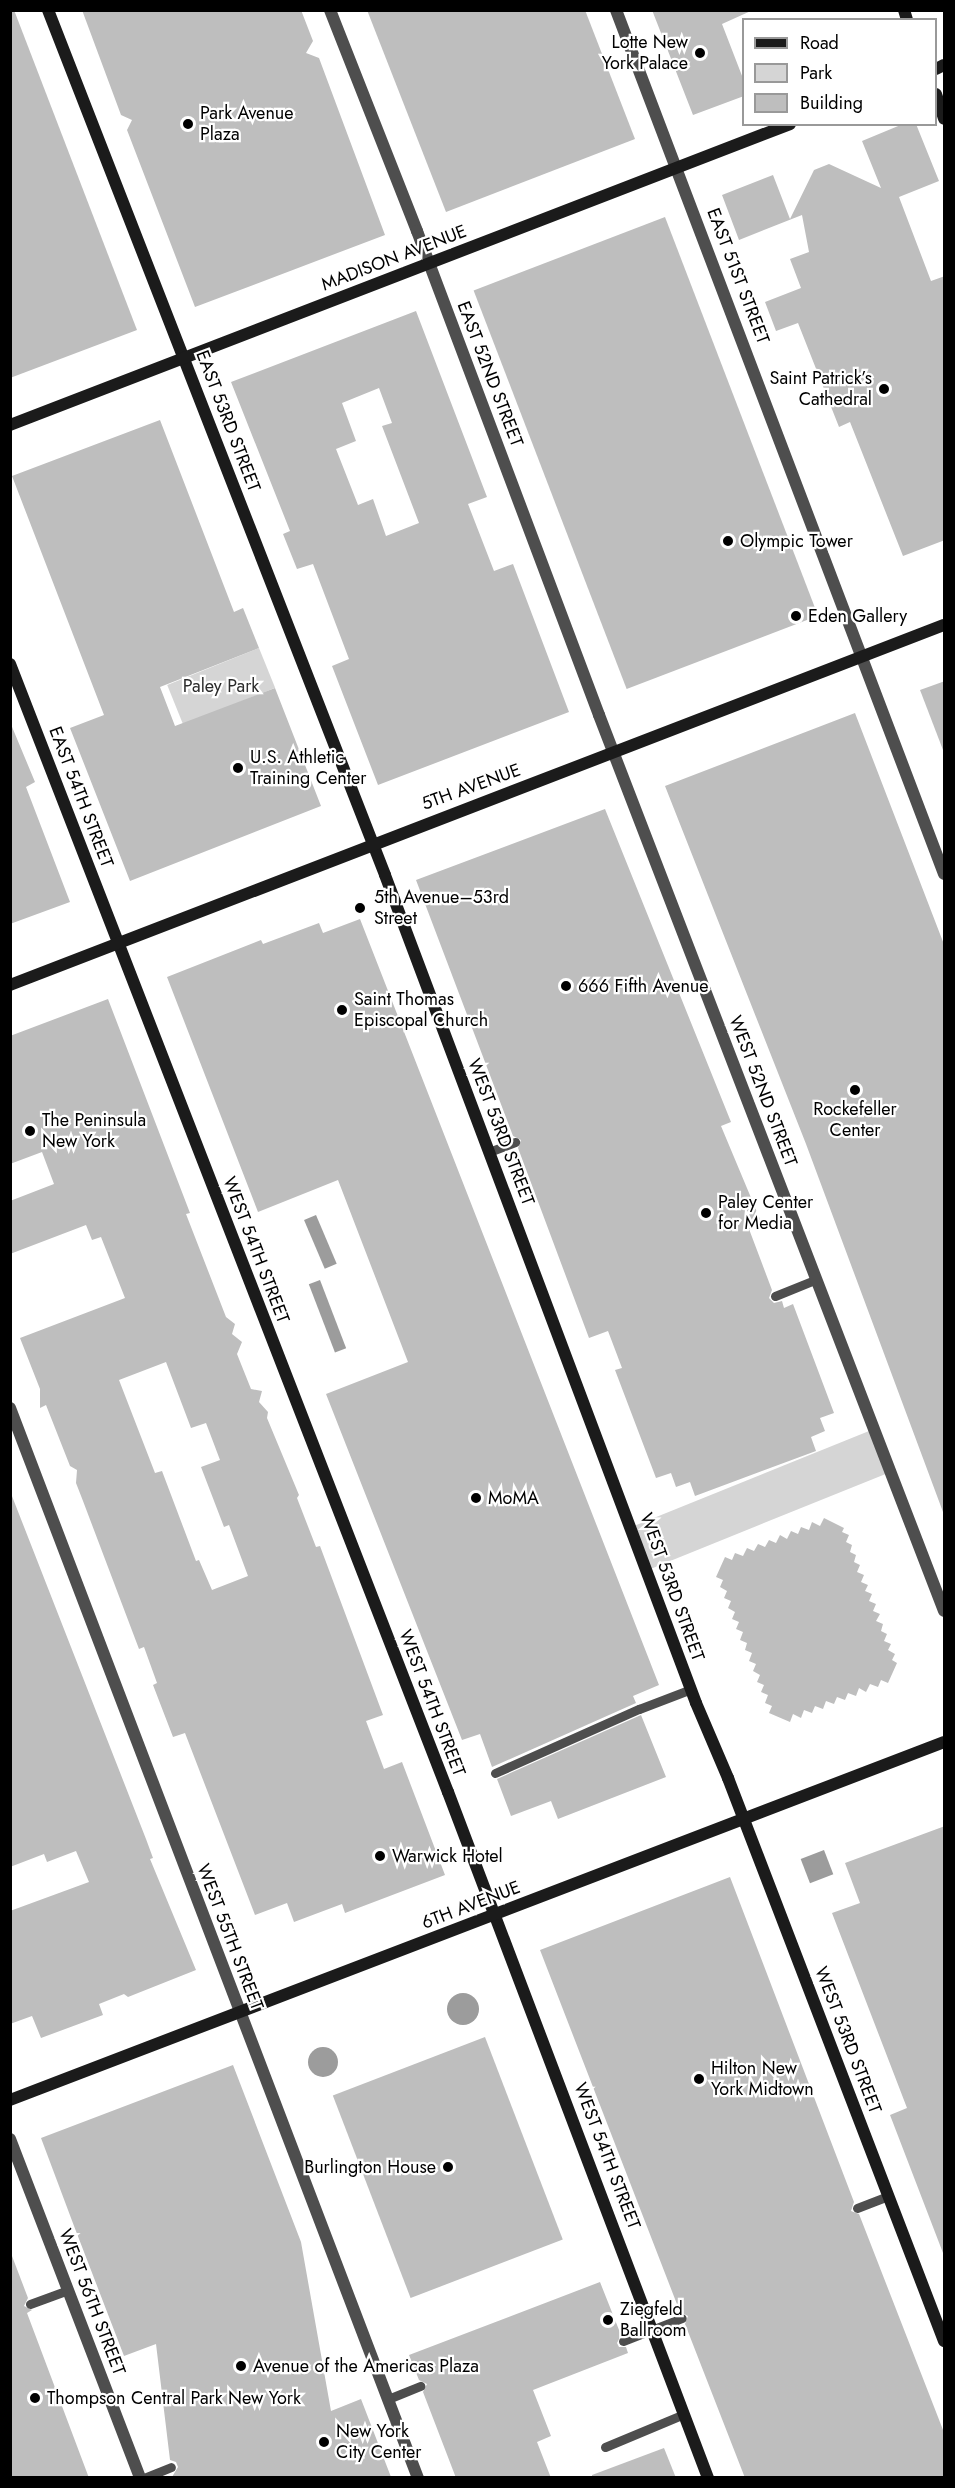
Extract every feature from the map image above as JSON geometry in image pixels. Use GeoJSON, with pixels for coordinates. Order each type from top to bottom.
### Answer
{"type":"FeatureCollection","features":[{"type":"Feature","properties":{"kind":"main road","name":"EAST 53RD STREET"},"geometry":{"type":"LineString","coordinates":[[48,10],[372,844]]}},
{"type":"Feature","properties":{"kind":"main road"},"geometry":{"type":"LineString","coordinates":[[937,97],[945,118]]}},
{"type":"Feature","properties":{"kind":"main road","name":"MADISON AVENUE"},"geometry":{"type":"LineString","coordinates":[[10,425],[785,126]]}},
{"type":"Feature","properties":{"kind":"main road","name":"5TH AVENUE"},"geometry":{"type":"LineString","coordinates":[[10,985],[945,625]]}},
{"type":"Feature","properties":{"kind":"main road","name":"EAST 54TH STREET"},"geometry":{"type":"LineString","coordinates":[[10,664],[119,942]]}},
{"type":"Feature","properties":{"kind":"main road","name":"WEST 53RD STREET"},"geometry":{"type":"LineString","coordinates":[[372,844],[691,1689],[945,2341]]}},
{"type":"Feature","properties":{"kind":"main road","name":"WEST 54TH STREET"},"geometry":{"type":"LineString","coordinates":[[119,942],[495,1915],[708,2478]]}},
{"type":"Feature","properties":{"kind":"main road","name":"6TH AVENUE"},"geometry":{"type":"LineString","coordinates":[[10,2100],[945,1742]]}},
{"type":"Feature","properties":{"kind":"street","name":"EAST 52ND STREET"},"geometry":{"type":"LineString","coordinates":[[330,10],[430,264],[614,752]]}},
{"type":"Feature","properties":{"kind":"street","name":"EAST 51ST STREET"},"geometry":{"type":"LineString","coordinates":[[616,10],[945,874]]}},
{"type":"Feature","properties":{"kind":"street","name":"WEST 52ND STREET"},"geometry":{"type":"LineString","coordinates":[[614,752],[945,1611]]}},
{"type":"Feature","properties":{"kind":"street","name":"WEST 55TH STREET"},"geometry":{"type":"LineString","coordinates":[[10,1408],[418,2478]]}},
{"type":"Feature","properties":{"kind":"street","name":"WEST 56TH STREET"},"geometry":{"type":"LineString","coordinates":[[10,2139],[142,2478]]}},
{"type":"Feature","properties":{"kind":"lane"},"geometry":{"type":"LineString","coordinates":[[489,1152],[515,1142]]}},
{"type":"Feature","properties":{"kind":"lane"},"geometry":{"type":"LineString","coordinates":[[775,1296],[816,1280]]}},
{"type":"Feature","properties":{"kind":"lane"},"geometry":{"type":"LineString","coordinates":[[495,1773],[639,1709],[691,1689]]}},
{"type":"Feature","properties":{"kind":"lane"},"geometry":{"type":"LineString","coordinates":[[857,2208],[889,2196]]}},
{"type":"Feature","properties":{"kind":"lane"},"geometry":{"type":"LineString","coordinates":[[30,2304],[68,2289]]}},
{"type":"Feature","properties":{"kind":"lane"},"geometry":{"type":"LineString","coordinates":[[623,2341],[682,2318]]}},
{"type":"Feature","properties":{"kind":"lane"},"geometry":{"type":"LineString","coordinates":[[388,2399],[421,2386]]}},
{"type":"Feature","properties":{"kind":"lane"},"geometry":{"type":"LineString","coordinates":[[605,2447],[684,2414]]}},
{"type":"Feature","properties":{"kind":"lane"},"geometry":{"type":"LineString","coordinates":[[142,2478],[171,2467]]}},
{"type":"Feature","properties":{"kind":"green space","name":"Paley Park"},"geometry":{"type":"Polygon","coordinates":[[[259,648],[275,688],[183,725],[167,685],[259,648]]]}},
{"type":"Feature","properties":{"kind":"green space"},"geometry":{"type":"Polygon","coordinates":[[[874,1429],[891,1472],[647,1570],[630,1528],[874,1429]]]}},
{"type":"Feature","properties":{"kind":"shaded area"},"geometry":{"type":"Polygon","coordinates":[[[316,1215],[337,1264],[325,1269],[304,1220],[316,1215]]]}},
{"type":"Feature","properties":{"kind":"shaded area"},"geometry":{"type":"Polygon","coordinates":[[[320,1280],[346,1348],[335,1352],[309,1284],[320,1280]]]}},
{"type":"Feature","properties":{"kind":"shaded area"},"geometry":{"type":"Polygon","coordinates":[[[824,1850],[833,1874],[810,1883],[801,1859],[824,1850]]]}},
{"type":"Feature","properties":{"kind":"shaded area"},"geometry":{"type":"Polygon","coordinates":[[[463,1993],[474,1998],[479,2009],[474,2020],[463,2025],[452,2020],[447,2009],[452,1998],[463,1993]]]}},
{"type":"Feature","properties":{"kind":"shaded area"},"geometry":{"type":"Polygon","coordinates":[[[323,2047],[334,2051],[338,2062],[334,2073],[323,2077],[312,2073],[308,2062],[312,2051],[323,2047]]]}},
{"type":"Feature","properties":{"kind":"building"},"geometry":{"type":"Polygon","coordinates":[[[10,10],[14,10],[137,330],[10,378],[10,10]]]}},
{"type":"Feature","properties":{"kind":"building"},"geometry":{"type":"Polygon","coordinates":[[[82,10],[301,10],[313,41],[306,53],[319,58],[385,235],[195,307],[127,130],[132,120],[121,115],[82,10]]]}},
{"type":"Feature","properties":{"kind":"building"},"geometry":{"type":"Polygon","coordinates":[[[367,10],[585,10],[635,139],[446,212],[367,10]]]}},
{"type":"Feature","properties":{"kind":"building","name":"Lotte New York Palace"},"geometry":{"type":"Polygon","coordinates":[[[652,10],[753,10],[722,24],[742,76],[742,97],[693,115],[652,10]]]}},
{"type":"Feature","properties":{"kind":"building"},"geometry":{"type":"Polygon","coordinates":[[[898,126],[917,126],[939,181],[899,197],[931,281],[945,276],[945,540],[903,556],[850,422],[839,427],[798,323],[776,331],[765,302],[801,288],[790,259],[809,252],[802,215],[739,240],[722,195],[773,175],[790,219],[814,170],[829,164],[881,188],[862,141],[898,126]]]}},
{"type":"Feature","properties":{"kind":"building"},"geometry":{"type":"Polygon","coordinates":[[[665,217],[818,616],[627,689],[474,290],[665,217]]]}},
{"type":"Feature","properties":{"kind":"building"},"geometry":{"type":"Polygon","coordinates":[[[416,311],[487,497],[468,504],[494,571],[513,564],[569,712],[378,785],[332,666],[349,659],[313,564],[297,569],[283,534],[290,531],[231,382],[416,311]],[[379,388],[342,403],[356,441],[336,449],[358,505],[373,499],[386,536],[419,523],[382,426],[392,423],[379,388]]]}},
{"type":"Feature","properties":{"kind":"building"},"geometry":{"type":"Polygon","coordinates":[[[160,420],[234,612],[243,608],[259,648],[160,687],[175,726],[275,688],[321,806],[130,881],[70,728],[104,715],[12,476],[160,420]]]}},
{"type":"Feature","properties":{"kind":"building"},"geometry":{"type":"Polygon","coordinates":[[[945,681],[945,750],[943,750],[920,690],[945,681]]]}},
{"type":"Feature","properties":{"kind":"building"},"geometry":{"type":"Polygon","coordinates":[[[855,713],[945,947],[943,1512],[806,1144],[665,786],[855,713]]]}},
{"type":"Feature","properties":{"kind":"building"},"geometry":{"type":"Polygon","coordinates":[[[10,722],[35,782],[26,787],[70,902],[10,924],[10,722]]]}},
{"type":"Feature","properties":{"kind":"building"},"geometry":{"type":"Polygon","coordinates":[[[605,809],[731,1122],[721,1126],[762,1224],[749,1229],[772,1290],[769,1298],[774,1303],[782,1301],[784,1308],[793,1304],[834,1413],[820,1418],[825,1431],[811,1437],[816,1451],[695,1496],[690,1482],[676,1487],[671,1473],[656,1478],[615,1370],[622,1368],[608,1331],[589,1338],[518,1148],[521,1140],[513,1136],[416,880],[605,809]]]}},
{"type":"Feature","properties":{"kind":"building"},"geometry":{"type":"Polygon","coordinates":[[[360,919],[659,1685],[633,1696],[636,1703],[492,1767],[480,1734],[462,1740],[326,1394],[408,1362],[338,1180],[258,1212],[167,977],[261,940],[263,944],[319,923],[323,933],[360,919]]]}},
{"type":"Feature","properties":{"kind":"building"},"geometry":{"type":"Polygon","coordinates":[[[108,999],[190,1213],[186,1214],[226,1317],[235,1324],[232,1334],[242,1342],[237,1354],[251,1389],[262,1391],[259,1402],[268,1412],[267,1418],[299,1495],[297,1498],[316,1547],[320,1546],[383,1715],[366,1721],[384,1769],[402,1762],[445,1875],[345,1913],[342,1904],[294,1922],[287,1903],[255,1915],[185,1733],[173,1737],[153,1685],[157,1683],[144,1647],[139,1649],[76,1483],[77,1470],[70,1466],[46,1405],[40,1408],[40,1389],[20,1338],[125,1298],[101,1237],[92,1240],[86,1225],[10,1254],[10,1201],[54,1184],[42,1152],[10,1164],[10,1036],[108,999]],[[166,1362],[119,1380],[155,1473],[162,1471],[196,1561],[199,1560],[212,1590],[248,1576],[229,1525],[224,1527],[201,1467],[220,1460],[206,1423],[191,1428],[166,1362]]]}},
{"type":"Feature","properties":{"kind":"building"},"geometry":{"type":"Polygon","coordinates":[[[10,1491],[146,1839],[153,1858],[150,1859],[196,1970],[128,1997],[124,1994],[99,2004],[103,2015],[41,2038],[32,2016],[10,2024],[10,1911],[89,1882],[76,1851],[47,1862],[44,1854],[10,1867],[10,1491]]]}},
{"type":"Feature","properties":{"kind":"building"},"geometry":{"type":"Polygon","coordinates":[[[824,1518],[844,1528],[842,1532],[849,1535],[846,1542],[852,1545],[850,1552],[856,1555],[854,1562],[860,1565],[857,1572],[864,1575],[861,1582],[868,1585],[865,1591],[872,1594],[869,1601],[876,1604],[873,1611],[880,1614],[876,1621],[883,1624],[881,1631],[887,1634],[884,1641],[891,1644],[888,1650],[895,1654],[892,1660],[897,1663],[888,1683],[881,1680],[878,1687],[870,1684],[866,1692],[859,1688],[856,1696],[848,1693],[845,1700],[837,1697],[834,1704],[826,1701],[823,1709],[815,1706],[812,1713],[804,1710],[801,1718],[793,1714],[790,1722],[769,1713],[772,1706],[765,1703],[768,1695],[761,1692],[764,1685],[757,1682],[760,1675],[753,1671],[756,1664],[749,1661],[752,1653],[745,1650],[747,1643],[740,1640],[743,1632],[736,1629],[739,1622],[732,1619],[735,1612],[728,1608],[731,1601],[724,1598],[727,1591],[720,1587],[723,1580],[716,1577],[725,1557],[732,1560],[735,1553],[743,1556],[747,1548],[754,1551],[758,1544],[765,1547],[769,1540],[776,1543],[780,1535],[787,1539],[791,1531],[798,1534],[801,1527],[809,1530],[812,1522],[820,1526],[824,1518]]]}},
{"type":"Feature","properties":{"kind":"building"},"geometry":{"type":"Polygon","coordinates":[[[641,1715],[666,1777],[558,1819],[551,1801],[511,1816],[497,1779],[641,1715]]]}},
{"type":"Feature","properties":{"kind":"building"},"geometry":{"type":"Polygon","coordinates":[[[945,1826],[945,2253],[943,2253],[890,2115],[907,2108],[832,1913],[860,1903],[845,1863],[945,1826]]]}},
{"type":"Feature","properties":{"kind":"building","name":"Hilton New York Midtown"},"geometry":{"type":"Polygon","coordinates":[[[730,1877],[854,2202],[851,2211],[859,2214],[945,2435],[945,2478],[745,2478],[685,2324],[688,2316],[680,2312],[540,1950],[730,1877]]]}},
{"type":"Feature","properties":{"kind":"building","name":"Burlington House"},"geometry":{"type":"Polygon","coordinates":[[[485,2037],[563,2240],[411,2298],[333,2095],[485,2037]]]}},
{"type":"Feature","properties":{"kind":"building"},"geometry":{"type":"Polygon","coordinates":[[[233,2065],[301,2242],[331,2411],[361,2399],[391,2477],[172,2477],[178,2467],[176,2462],[170,2460],[156,2344],[124,2356],[74,2226],[41,2138],[233,2065]]]}},
{"type":"Feature","properties":{"kind":"building","name":"Thompson Central Park New York"},"geometry":{"type":"Polygon","coordinates":[[[12,2256],[28,2298],[24,2306],[32,2310],[27,2313],[89,2478],[10,2478],[12,2256]]]}},
{"type":"Feature","properties":{"kind":"building"},"geometry":{"type":"Polygon","coordinates":[[[600,2282],[621,2335],[617,2343],[619,2347],[626,2347],[628,2353],[533,2390],[551,2436],[537,2442],[551,2478],[456,2478],[423,2392],[427,2384],[419,2380],[409,2355],[600,2282]]]}},
{"type":"Feature","properties":{"kind":"building"},"geometry":{"type":"Polygon","coordinates":[[[664,2448],[676,2478],[592,2478],[592,2475],[664,2448]]]}},
{"type":"Feature","properties":{"kind":"place","name":"Lotte New York Palace"},"geometry":{"type":"Point","coordinates":[700,53]}},
{"type":"Feature","properties":{"kind":"place","name":"Park Avenue Plaza"},"geometry":{"type":"Point","coordinates":[188,124]}},
{"type":"Feature","properties":{"kind":"place","name":"Saint Patrick’s Cathedral"},"geometry":{"type":"Point","coordinates":[884,389]}},
{"type":"Feature","properties":{"kind":"place","name":"Olympic Tower"},"geometry":{"type":"Point","coordinates":[728,541]}},
{"type":"Feature","properties":{"kind":"place","name":"Eden Gallery"},"geometry":{"type":"Point","coordinates":[796,616]}},
{"type":"Feature","properties":{"kind":"place","name":"U.S. Athletic Training Center"},"geometry":{"type":"Point","coordinates":[238,768]}},
{"type":"Feature","properties":{"kind":"place","name":"5th Avenue–53rd Street"},"geometry":{"type":"Point","coordinates":[360,908]}},
{"type":"Feature","properties":{"kind":"place","name":"666 Fifth Avenue"},"geometry":{"type":"Point","coordinates":[566,986]}},
{"type":"Feature","properties":{"kind":"place","name":"Saint Thomas Episcopal Church"},"geometry":{"type":"Point","coordinates":[342,1010]}},
{"type":"Feature","properties":{"kind":"place","name":"Rockefeller Center"},"geometry":{"type":"Point","coordinates":[855,1090]}},
{"type":"Feature","properties":{"kind":"place","name":"The Peninsula New York"},"geometry":{"type":"Point","coordinates":[30,1131]}},
{"type":"Feature","properties":{"kind":"place","name":"Paley Center for Media"},"geometry":{"type":"Point","coordinates":[706,1213]}},
{"type":"Feature","properties":{"kind":"place","name":"MoMA"},"geometry":{"type":"Point","coordinates":[476,1498]}},
{"type":"Feature","properties":{"kind":"place","name":"Warwick Hotel"},"geometry":{"type":"Point","coordinates":[380,1856]}},
{"type":"Feature","properties":{"kind":"place","name":"Hilton New York Midtown"},"geometry":{"type":"Point","coordinates":[699,2079]}},
{"type":"Feature","properties":{"kind":"place","name":"Burlington House"},"geometry":{"type":"Point","coordinates":[448,2167]}},
{"type":"Feature","properties":{"kind":"place","name":"Ziegfeld Ballroom"},"geometry":{"type":"Point","coordinates":[608,2320]}},
{"type":"Feature","properties":{"kind":"place","name":"Avenue of the Americas Plaza"},"geometry":{"type":"Point","coordinates":[241,2366]}},
{"type":"Feature","properties":{"kind":"place","name":"Thompson Central Park New York"},"geometry":{"type":"Point","coordinates":[35,2398]}},
{"type":"Feature","properties":{"kind":"place","name":"New York City Center"},"geometry":{"type":"Point","coordinates":[324,2442]}}]}
